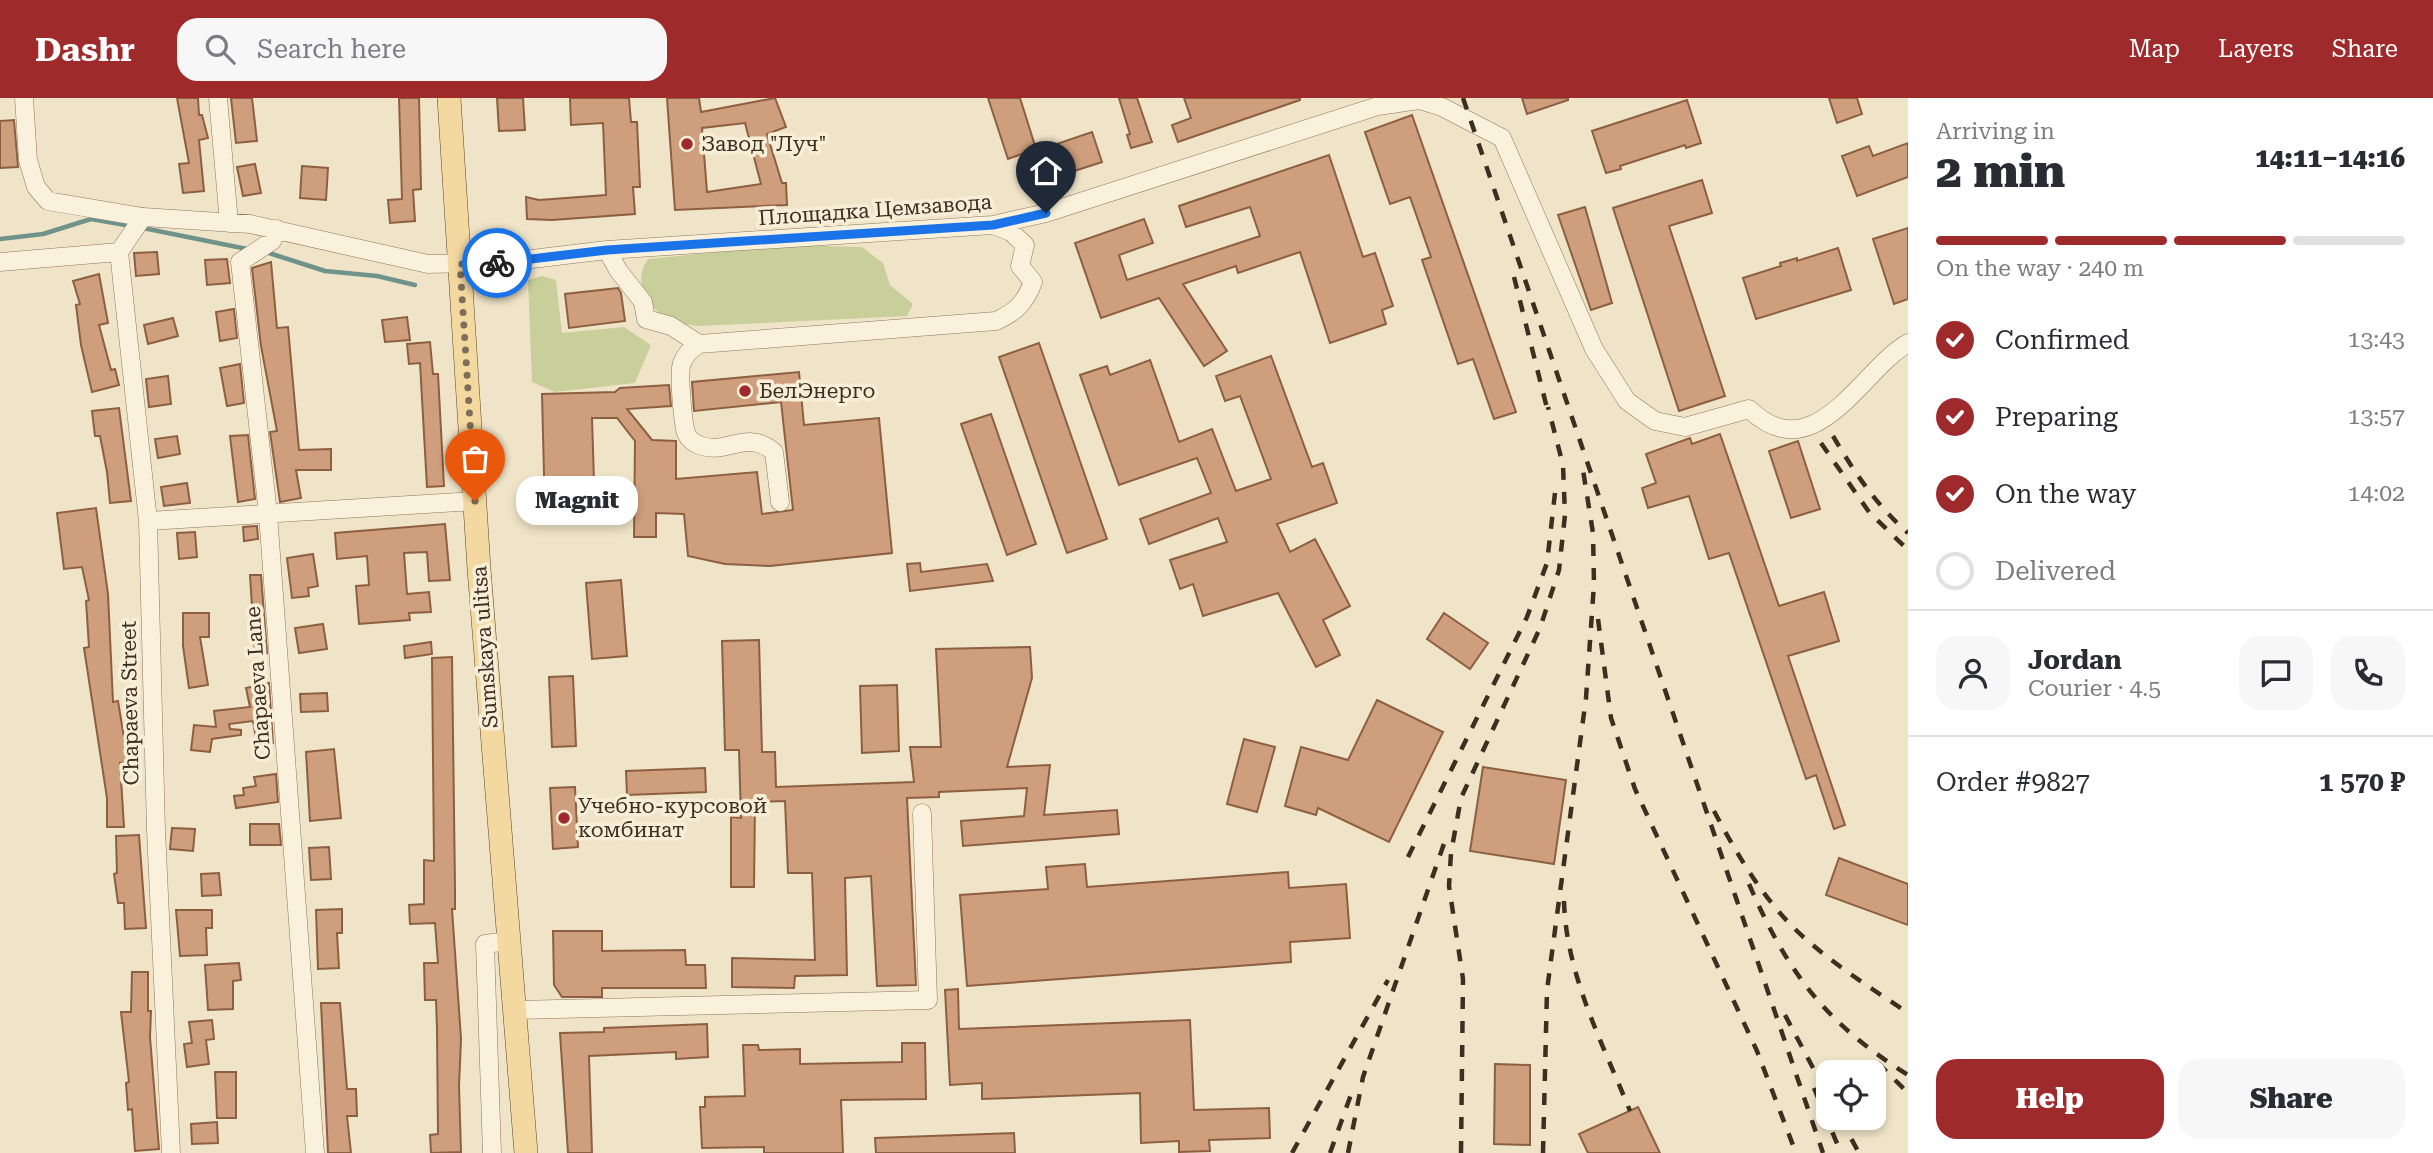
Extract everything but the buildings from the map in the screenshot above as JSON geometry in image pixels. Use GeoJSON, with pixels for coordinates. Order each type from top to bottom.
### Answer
{"type":"FeatureCollection","features":[{"type":"Feature","properties":{"kind":"main road","name":"Sumskaya ulitsa"},"geometry":{"type":"LineString","coordinates":[[449,98],[475,501],[526,1153]]}},
{"type":"Feature","properties":{"kind":"street","name":"Площадка Цемзавода"},"geometry":{"type":"LineString","coordinates":[[24,98],[28,160],[36,187],[48,201],[143,217],[276,229],[428,264],[508,262],[607,250],[993,225],[1046,213],[1403,100],[1419,100],[1442,107],[1502,138],[1594,349],[1627,401],[1656,422],[1685,427],[1749,409],[1760,420],[1780,428],[1807,426],[1839,411],[1891,353],[1908,343]]}},
{"type":"Feature","properties":{"kind":"street"},"geometry":{"type":"LineString","coordinates":[[218,98],[229,223]]}},
{"type":"Feature","properties":{"kind":"street"},"geometry":{"type":"LineString","coordinates":[[1020,266],[1034,230],[1046,213]]}},
{"type":"Feature","properties":{"kind":"street"},"geometry":{"type":"LineString","coordinates":[[0,262],[119,252],[143,217]]}},
{"type":"Feature","properties":{"kind":"street"},"geometry":{"type":"LineString","coordinates":[[993,225],[1011,232],[1025,246],[1020,266]]}},
{"type":"Feature","properties":{"kind":"street","name":"Chapaeva Lane"},"geometry":{"type":"LineString","coordinates":[[276,229],[272,241],[240,262],[268,514],[315,1153]]}},
{"type":"Feature","properties":{"kind":"street"},"geometry":{"type":"LineString","coordinates":[[607,250],[618,270],[643,302],[646,319],[671,326],[699,344]]}},
{"type":"Feature","properties":{"kind":"street","name":"Chapaeva Street"},"geometry":{"type":"LineString","coordinates":[[119,252],[148,521],[156,830],[171,1153]]}},
{"type":"Feature","properties":{"kind":"street"},"geometry":{"type":"LineString","coordinates":[[780,502],[774,452],[763,443],[746,441],[704,447],[691,441],[686,432],[681,365],[688,352],[699,344],[996,321],[1013,313],[1027,300],[1033,282],[1020,266]]}},
{"type":"Feature","properties":{"kind":"street"},"geometry":{"type":"LineString","coordinates":[[148,521],[475,501]]}},
{"type":"Feature","properties":{"kind":"street"},"geometry":{"type":"LineString","coordinates":[[516,1010],[928,1000],[922,813]]}},
{"type":"Feature","properties":{"kind":"street"},"geometry":{"type":"LineString","coordinates":[[492,1153],[485,944],[508,941]]}},
{"type":"Feature","properties":{"kind":"green space"},"geometry":{"type":"Polygon","coordinates":[[[788,245],[862,247],[883,263],[890,285],[913,304],[907,316],[699,326],[678,323],[663,316],[649,303],[642,286],[643,268],[648,259],[788,245]]]}},
{"type":"Feature","properties":{"kind":"green space"},"geometry":{"type":"Polygon","coordinates":[[[542,276],[556,280],[562,333],[624,327],[651,345],[635,383],[555,392],[532,382],[528,280],[542,276]]]}},
{"type":"Feature","properties":{"kind":"waterway"},"geometry":{"type":"LineString","coordinates":[[0,239],[43,234],[91,219],[131,226]]}},
{"type":"Feature","properties":{"kind":"waterway"},"geometry":{"type":"LineString","coordinates":[[143,228],[247,249]]}},
{"type":"Feature","properties":{"kind":"waterway"},"geometry":{"type":"LineString","coordinates":[[266,252],[325,271],[377,276],[415,285]]}},
{"type":"Feature","properties":{"kind":"railway"},"geometry":{"type":"LineString","coordinates":[[1463,98],[1823,1153]]}},
{"type":"Feature","properties":{"kind":"railway"},"geometry":{"type":"LineString","coordinates":[[1514,277],[1549,416]]}},
{"type":"Feature","properties":{"kind":"railway"},"geometry":{"type":"LineString","coordinates":[[1461,1153],[1463,979],[1449,886],[1451,853],[1461,798],[1540,628],[1559,570],[1565,515],[1563,465],[1548,407]]}},
{"type":"Feature","properties":{"kind":"railway"},"geometry":{"type":"LineString","coordinates":[[1833,436],[1867,488],[1886,512],[1908,533]]}},
{"type":"Feature","properties":{"kind":"railway"},"geometry":{"type":"LineString","coordinates":[[1821,443],[1869,512],[1908,550]]}},
{"type":"Feature","properties":{"kind":"railway"},"geometry":{"type":"LineString","coordinates":[[1543,1153],[1547,990],[1586,698],[1594,584],[1593,533],[1583,470]]}},
{"type":"Feature","properties":{"kind":"railway"},"geometry":{"type":"LineString","coordinates":[[1408,857],[1527,617],[1547,563],[1555,493]]}},
{"type":"Feature","properties":{"kind":"railway"},"geometry":{"type":"LineString","coordinates":[[1598,619],[1611,718],[1635,789],[1757,1051],[1796,1153]]}},
{"type":"Feature","properties":{"kind":"railway"},"geometry":{"type":"LineString","coordinates":[[1714,811],[1755,880],[1793,927],[1857,979],[1908,1013]]}},
{"type":"Feature","properties":{"kind":"railway"},"geometry":{"type":"LineString","coordinates":[[1348,1153],[1363,1077],[1447,835]]}},
{"type":"Feature","properties":{"kind":"railway"},"geometry":{"type":"LineString","coordinates":[[1749,884],[1778,944],[1812,993],[1853,1035],[1908,1075]]}},
{"type":"Feature","properties":{"kind":"railway"},"geometry":{"type":"LineString","coordinates":[[1564,901],[1566,929],[1579,982],[1630,1111]]}},
{"type":"Feature","properties":{"kind":"railway"},"geometry":{"type":"LineString","coordinates":[[1292,1153],[1388,980]]}},
{"type":"Feature","properties":{"kind":"railway"},"geometry":{"type":"LineString","coordinates":[[1785,1015],[1816,1073]]}},
{"type":"Feature","properties":{"kind":"railway"},"geometry":{"type":"LineString","coordinates":[[1886,1071],[1908,1093]]}},
{"type":"Feature","properties":{"kind":"railway"},"geometry":{"type":"LineString","coordinates":[[1814,1088],[1841,1153]]}},
{"type":"Feature","properties":{"kind":"railway"},"geometry":{"type":"LineString","coordinates":[[1330,1153],[1353,1089]]}},
{"type":"Feature","properties":{"kind":"railway"},"geometry":{"type":"LineString","coordinates":[[1847,1130],[1859,1153]]}},
{"type":"Feature","properties":{"kind":"way so far"},"geometry":{"type":"LineString","coordinates":[[475,501],[460,264],[497,263]]}},
{"type":"Feature","properties":{"kind":"place","name":"Завод \"Луч\""},"geometry":{"type":"Point","coordinates":[687,144]}},
{"type":"Feature","properties":{"kind":"place","name":"БелЭнерго"},"geometry":{"type":"Point","coordinates":[745,391]}},
{"type":"Feature","properties":{"kind":"place","name":"Magnit"},"geometry":{"type":"Point","coordinates":[475,501]}},
{"type":"Feature","properties":{"kind":"place","name":"Учебно-курсовой комбинат"},"geometry":{"type":"Point","coordinates":[564,818]}},
{"type":"Feature","properties":{"kind":"route"},"geometry":{"type":"LineString","coordinates":[[497,263],[607,250],[993,225],[1046,213]]}}]}
